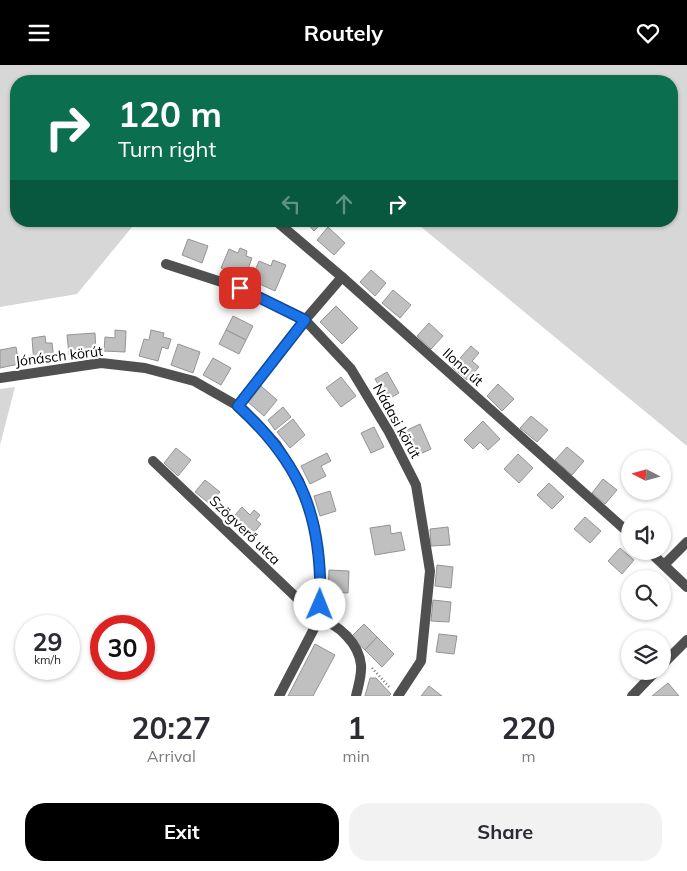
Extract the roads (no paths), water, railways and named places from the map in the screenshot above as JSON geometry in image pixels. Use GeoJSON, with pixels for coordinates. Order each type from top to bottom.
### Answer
{"type":"FeatureCollection","features":[{"type":"Feature","properties":{"kind":"street","name":"Ilona út"},"geometry":{"type":"LineString","coordinates":[[283,227],[342,277],[621,526]]}},
{"type":"Feature","properties":{"kind":"street","name":"Nádasi körút"},"geometry":{"type":"LineString","coordinates":[[166,264],[240,288],[305,320],[351,369],[389,432],[416,485],[430,571],[421,661],[398,696]]}},
{"type":"Feature","properties":{"kind":"street"},"geometry":{"type":"LineString","coordinates":[[238,406],[305,320],[342,277]]}},
{"type":"Feature","properties":{"kind":"street","name":"Jónásch körút"},"geometry":{"type":"LineString","coordinates":[[0,378],[101,363],[146,368],[194,381],[238,406],[276,444],[295,473],[307,502],[314,524],[320,568],[319,619],[279,696]]}},
{"type":"Feature","properties":{"kind":"street","name":"Szögverő utca"},"geometry":{"type":"LineString","coordinates":[[153,461],[319,619],[330,622],[351,640],[361,666],[356,696]]}},
{"type":"Feature","properties":{"kind":"street"},"geometry":{"type":"LineString","coordinates":[[664,565],[687,542]]}},
{"type":"Feature","properties":{"kind":"street"},"geometry":{"type":"LineString","coordinates":[[659,560],[687,587]]}},
{"type":"Feature","properties":{"kind":"street"},"geometry":{"type":"LineString","coordinates":[[671,656],[687,640]]}},
{"type":"Feature","properties":{"kind":"street"},"geometry":{"type":"LineString","coordinates":[[632,696],[647,680]]}}]}
